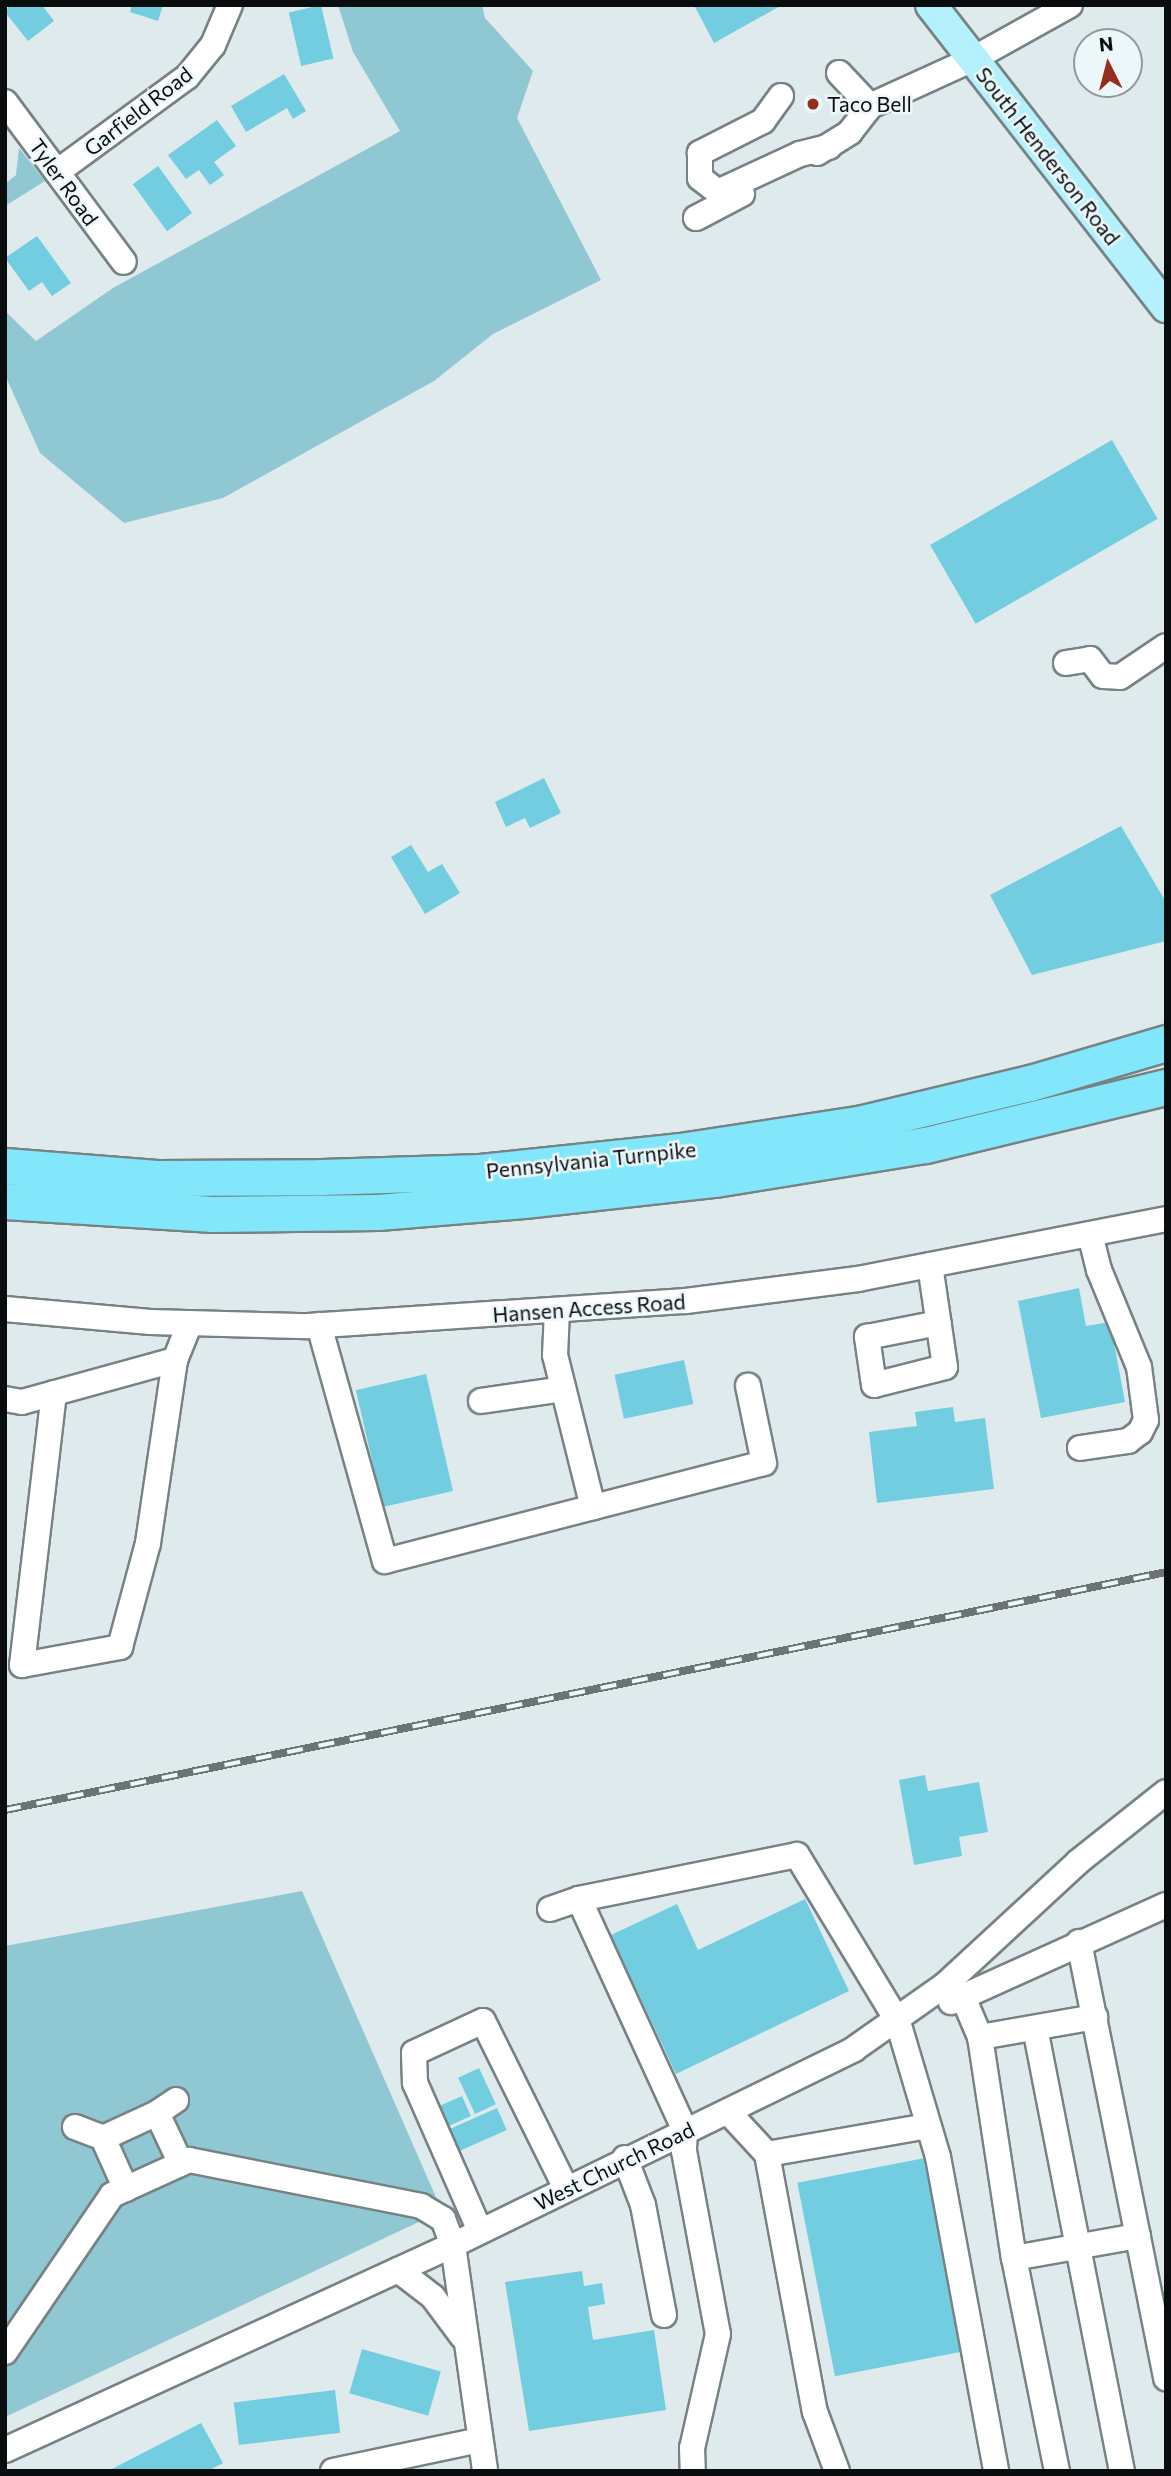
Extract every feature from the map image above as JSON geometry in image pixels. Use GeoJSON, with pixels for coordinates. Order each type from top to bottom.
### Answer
{"type":"FeatureCollection","features":[{"type":"Feature","properties":{"kind":"highway","name":"Pennsylvania Turnpike"},"geometry":{"type":"LineString","coordinates":[[5,1166],[157,1178],[321,1177],[480,1172],[681,1151],[863,1123],[1030,1083],[1166,1043]]}},
{"type":"Feature","properties":{"kind":"highway","name":"Pennsylvania Turnpike"},"geometry":{"type":"LineString","coordinates":[[5,1201],[214,1214],[379,1212],[524,1199],[715,1179],[926,1145],[1166,1087]]}},
{"type":"Feature","properties":{"kind":"main road","name":"South Henderson Road"},"geometry":{"type":"LineString","coordinates":[[931,5],[1166,307]]}},
{"type":"Feature","properties":{"kind":"street","name":"Garfield Road"},"geometry":{"type":"LineString","coordinates":[[57,172],[187,77],[213,45],[230,5]]}},
{"type":"Feature","properties":{"kind":"street"},"geometry":{"type":"LineString","coordinates":[[696,218],[829,147],[850,132],[870,106],[973,59],[1070,5]]}},
{"type":"Feature","properties":{"kind":"street"},"geometry":{"type":"LineString","coordinates":[[839,73],[870,106]]}},
{"type":"Feature","properties":{"kind":"street"},"geometry":{"type":"LineString","coordinates":[[781,96],[763,121],[700,153],[700,177],[718,192],[800,154],[829,147]]}},
{"type":"Feature","properties":{"kind":"street","name":"Tyler Road"},"geometry":{"type":"LineString","coordinates":[[5,102],[124,262]]}},
{"type":"Feature","properties":{"kind":"street"},"geometry":{"type":"LineString","coordinates":[[1166,646],[1121,677],[1103,676],[1090,659],[1066,663],[1095,685],[1119,690],[1146,679],[1166,663]]}},
{"type":"Feature","properties":{"kind":"street","name":"Hansen Access Road"},"geometry":{"type":"LineString","coordinates":[[5,1310],[190,1323],[320,1325],[687,1301],[930,1265],[1166,1219]]}},
{"type":"Feature","properties":{"kind":"street"},"geometry":{"type":"LineString","coordinates":[[1080,1448],[1128,1441],[1140,1432],[1146,1420],[1139,1367],[1099,1270],[1090,1234]]}},
{"type":"Feature","properties":{"kind":"street"},"geometry":{"type":"LineString","coordinates":[[930,1265],[939,1323]]}},
{"type":"Feature","properties":{"kind":"street"},"geometry":{"type":"LineString","coordinates":[[557,1310],[555,1355],[593,1507]]}},
{"type":"Feature","properties":{"kind":"street"},"geometry":{"type":"LineString","coordinates":[[54,1393],[22,1665],[120,1647],[148,1542],[175,1360],[190,1323]]}},
{"type":"Feature","properties":{"kind":"street"},"geometry":{"type":"LineString","coordinates":[[320,1325],[385,1561],[764,1463],[748,1386]]}},
{"type":"Feature","properties":{"kind":"street"},"geometry":{"type":"LineString","coordinates":[[5,1399],[22,1402],[175,1360]]}},
{"type":"Feature","properties":{"kind":"street"},"geometry":{"type":"LineString","coordinates":[[481,1401],[563,1389]]}},
{"type":"Feature","properties":{"kind":"street","name":"West Church Road"},"geometry":{"type":"LineString","coordinates":[[5,2450],[453,2245],[625,2158],[806,2076],[898,2022],[976,1958],[1078,1862],[1166,1792]]}},
{"type":"Feature","properties":{"kind":"street"},"geometry":{"type":"LineString","coordinates":[[550,1909],[579,1899],[797,1855],[898,2022],[938,2157],[996,2471]]}},
{"type":"Feature","properties":{"kind":"street"},"geometry":{"type":"LineString","coordinates":[[579,1899],[685,2130],[684,2151],[718,2334],[692,2448],[693,2471]]}},
{"type":"Feature","properties":{"kind":"street"},"geometry":{"type":"LineString","coordinates":[[898,2022],[963,1997],[1079,1942],[1166,1905]]}},
{"type":"Feature","properties":{"kind":"street"},"geometry":{"type":"LineString","coordinates":[[1079,1942],[1166,2378]]}},
{"type":"Feature","properties":{"kind":"street"},"geometry":{"type":"LineString","coordinates":[[963,1997],[980,2037],[1014,2258],[1057,2471]]}},
{"type":"Feature","properties":{"kind":"street"},"geometry":{"type":"LineString","coordinates":[[980,2037],[1095,2017]]}},
{"type":"Feature","properties":{"kind":"street"},"geometry":{"type":"LineString","coordinates":[[480,2231],[415,2083],[414,2053],[483,2021],[566,2188]]}},
{"type":"Feature","properties":{"kind":"street"},"geometry":{"type":"LineString","coordinates":[[1035,2028],[1122,2471]]}},
{"type":"Feature","properties":{"kind":"street"},"geometry":{"type":"LineString","coordinates":[[103,2138],[167,2107],[181,2164]]}},
{"type":"Feature","properties":{"kind":"street"},"geometry":{"type":"LineString","coordinates":[[729,2113],[767,2154],[815,2412],[837,2471]]}},
{"type":"Feature","properties":{"kind":"street"},"geometry":{"type":"LineString","coordinates":[[767,2154],[927,2126]]}},
{"type":"Feature","properties":{"kind":"street"},"geometry":{"type":"LineString","coordinates":[[75,2127],[103,2138],[126,2189]]}},
{"type":"Feature","properties":{"kind":"street"},"geometry":{"type":"LineString","coordinates":[[625,2158],[643,2205],[664,2315]]}},
{"type":"Feature","properties":{"kind":"street"},"geometry":{"type":"LineString","coordinates":[[5,2352],[112,2195],[189,2160],[421,2206],[443,2219],[453,2245],[485,2471]]}},
{"type":"Feature","properties":{"kind":"street"},"geometry":{"type":"LineString","coordinates":[[1014,2258],[1138,2236]]}},
{"type":"Feature","properties":{"kind":"street"},"geometry":{"type":"LineString","coordinates":[[398,2270],[450,2314],[466,2343]]}},
{"type":"Feature","properties":{"kind":"street"},"geometry":{"type":"LineString","coordinates":[[333,2471],[480,2440]]}},
{"type":"Feature","properties":{"kind":"shaded area"},"geometry":{"type":"Polygon","coordinates":[[[338,5],[482,5],[485,18],[533,71],[517,118],[601,280],[493,334],[434,381],[223,498],[124,523],[40,453],[5,375],[5,311],[36,341],[113,288],[400,131],[353,52],[338,5]]]}},
{"type":"Feature","properties":{"kind":"shaded area"},"geometry":{"type":"Polygon","coordinates":[[[19,148],[45,181],[5,206],[5,184],[16,175],[19,148]]]}},
{"type":"Feature","properties":{"kind":"shaded area"},"geometry":{"type":"Polygon","coordinates":[[[302,1891],[442,2211],[5,2417],[5,1946],[302,1891]]]}},
{"type":"Feature","properties":{"kind":"building"},"geometry":{"type":"Polygon","coordinates":[[[10,5],[42,5],[54,21],[28,41],[5,12],[10,5]]]}},
{"type":"Feature","properties":{"kind":"building"},"geometry":{"type":"Polygon","coordinates":[[[132,5],[163,5],[158,21],[130,12],[132,5]]]}},
{"type":"Feature","properties":{"kind":"building"},"geometry":{"type":"Polygon","coordinates":[[[321,5],[333,59],[301,66],[289,12],[321,5]]]}},
{"type":"Feature","properties":{"kind":"building"},"geometry":{"type":"Polygon","coordinates":[[[694,5],[782,5],[714,43],[694,5]]]}},
{"type":"Feature","properties":{"kind":"building"},"geometry":{"type":"Polygon","coordinates":[[[284,74],[306,111],[293,119],[287,108],[246,132],[231,106],[284,74]]]}},
{"type":"Feature","properties":{"kind":"building"},"geometry":{"type":"Polygon","coordinates":[[[217,120],[236,146],[214,162],[224,175],[210,185],[199,170],[186,179],[168,155],[217,120]]]}},
{"type":"Feature","properties":{"kind":"building"},"geometry":{"type":"Polygon","coordinates":[[[158,166],[192,213],[167,231],[133,184],[158,166]]]}},
{"type":"Feature","properties":{"kind":"building"},"geometry":{"type":"Polygon","coordinates":[[[37,236],[71,283],[52,296],[42,282],[29,291],[5,258],[37,236]]]}},
{"type":"Feature","properties":{"kind":"building"},"geometry":{"type":"Polygon","coordinates":[[[1112,440],[1158,519],[976,624],[930,545],[1112,440]]]}},
{"type":"Feature","properties":{"kind":"building"},"geometry":{"type":"Polygon","coordinates":[[[544,778],[561,813],[530,828],[525,818],[506,827],[495,802],[544,778]]]}},
{"type":"Feature","properties":{"kind":"building"},"geometry":{"type":"Polygon","coordinates":[[[1121,826],[1166,902],[1166,941],[1032,975],[990,895],[1121,826]]]}},
{"type":"Feature","properties":{"kind":"building"},"geometry":{"type":"Polygon","coordinates":[[[411,845],[428,872],[442,864],[460,893],[425,914],[391,857],[411,845]]]}},
{"type":"Feature","properties":{"kind":"building"},"geometry":{"type":"Polygon","coordinates":[[[1079,1288],[1086,1326],[1110,1322],[1125,1402],[1041,1418],[1018,1301],[1079,1288]]]}},
{"type":"Feature","properties":{"kind":"building"},"geometry":{"type":"Polygon","coordinates":[[[684,1360],[693,1404],[624,1419],[615,1375],[684,1360]]]}},
{"type":"Feature","properties":{"kind":"building"},"geometry":{"type":"Polygon","coordinates":[[[426,1374],[453,1491],[383,1507],[356,1390],[426,1374]]]}},
{"type":"Feature","properties":{"kind":"building"},"geometry":{"type":"Polygon","coordinates":[[[953,1407],[955,1422],[985,1418],[994,1489],[877,1503],[869,1432],[917,1426],[915,1412],[953,1407]]]}},
{"type":"Feature","properties":{"kind":"building"},"geometry":{"type":"Polygon","coordinates":[[[925,1775],[928,1791],[979,1782],[988,1832],[959,1837],[962,1856],[914,1865],[899,1780],[925,1775]]]}},
{"type":"Feature","properties":{"kind":"building"},"geometry":{"type":"Polygon","coordinates":[[[805,1899],[849,1991],[676,2074],[611,1935],[677,1904],[698,1950],[805,1899]]]}},
{"type":"Feature","properties":{"kind":"building"},"geometry":{"type":"Polygon","coordinates":[[[479,2068],[496,2104],[475,2114],[458,2078],[479,2068]]]}},
{"type":"Feature","properties":{"kind":"building"},"geometry":{"type":"Polygon","coordinates":[[[462,2096],[471,2116],[447,2127],[438,2107],[462,2096]]]}},
{"type":"Feature","properties":{"kind":"building"},"geometry":{"type":"Polygon","coordinates":[[[497,2108],[507,2130],[454,2154],[444,2132],[497,2108]]]}},
{"type":"Feature","properties":{"kind":"building"},"geometry":{"type":"Polygon","coordinates":[[[925,2158],[963,2351],[835,2376],[797,2183],[925,2158]]]}},
{"type":"Feature","properties":{"kind":"building"},"geometry":{"type":"Polygon","coordinates":[[[582,2271],[584,2286],[602,2283],[605,2304],[588,2307],[593,2340],[654,2330],[666,2410],[529,2431],[505,2282],[582,2271]]]}},
{"type":"Feature","properties":{"kind":"building"},"geometry":{"type":"Polygon","coordinates":[[[362,2349],[441,2372],[428,2416],[349,2393],[362,2349]]]}},
{"type":"Feature","properties":{"kind":"building"},"geometry":{"type":"Polygon","coordinates":[[[335,2390],[340,2433],[239,2445],[234,2402],[335,2390]]]}},
{"type":"Feature","properties":{"kind":"building"},"geometry":{"type":"Polygon","coordinates":[[[201,2423],[223,2463],[208,2471],[108,2471],[201,2423]]]}},
{"type":"Feature","properties":{"kind":"railway"},"geometry":{"type":"LineString","coordinates":[[5,1810],[1166,1572]]}},
{"type":"Feature","properties":{"kind":"place","name":"Taco Bell"},"geometry":{"type":"Point","coordinates":[813,104]}}]}
